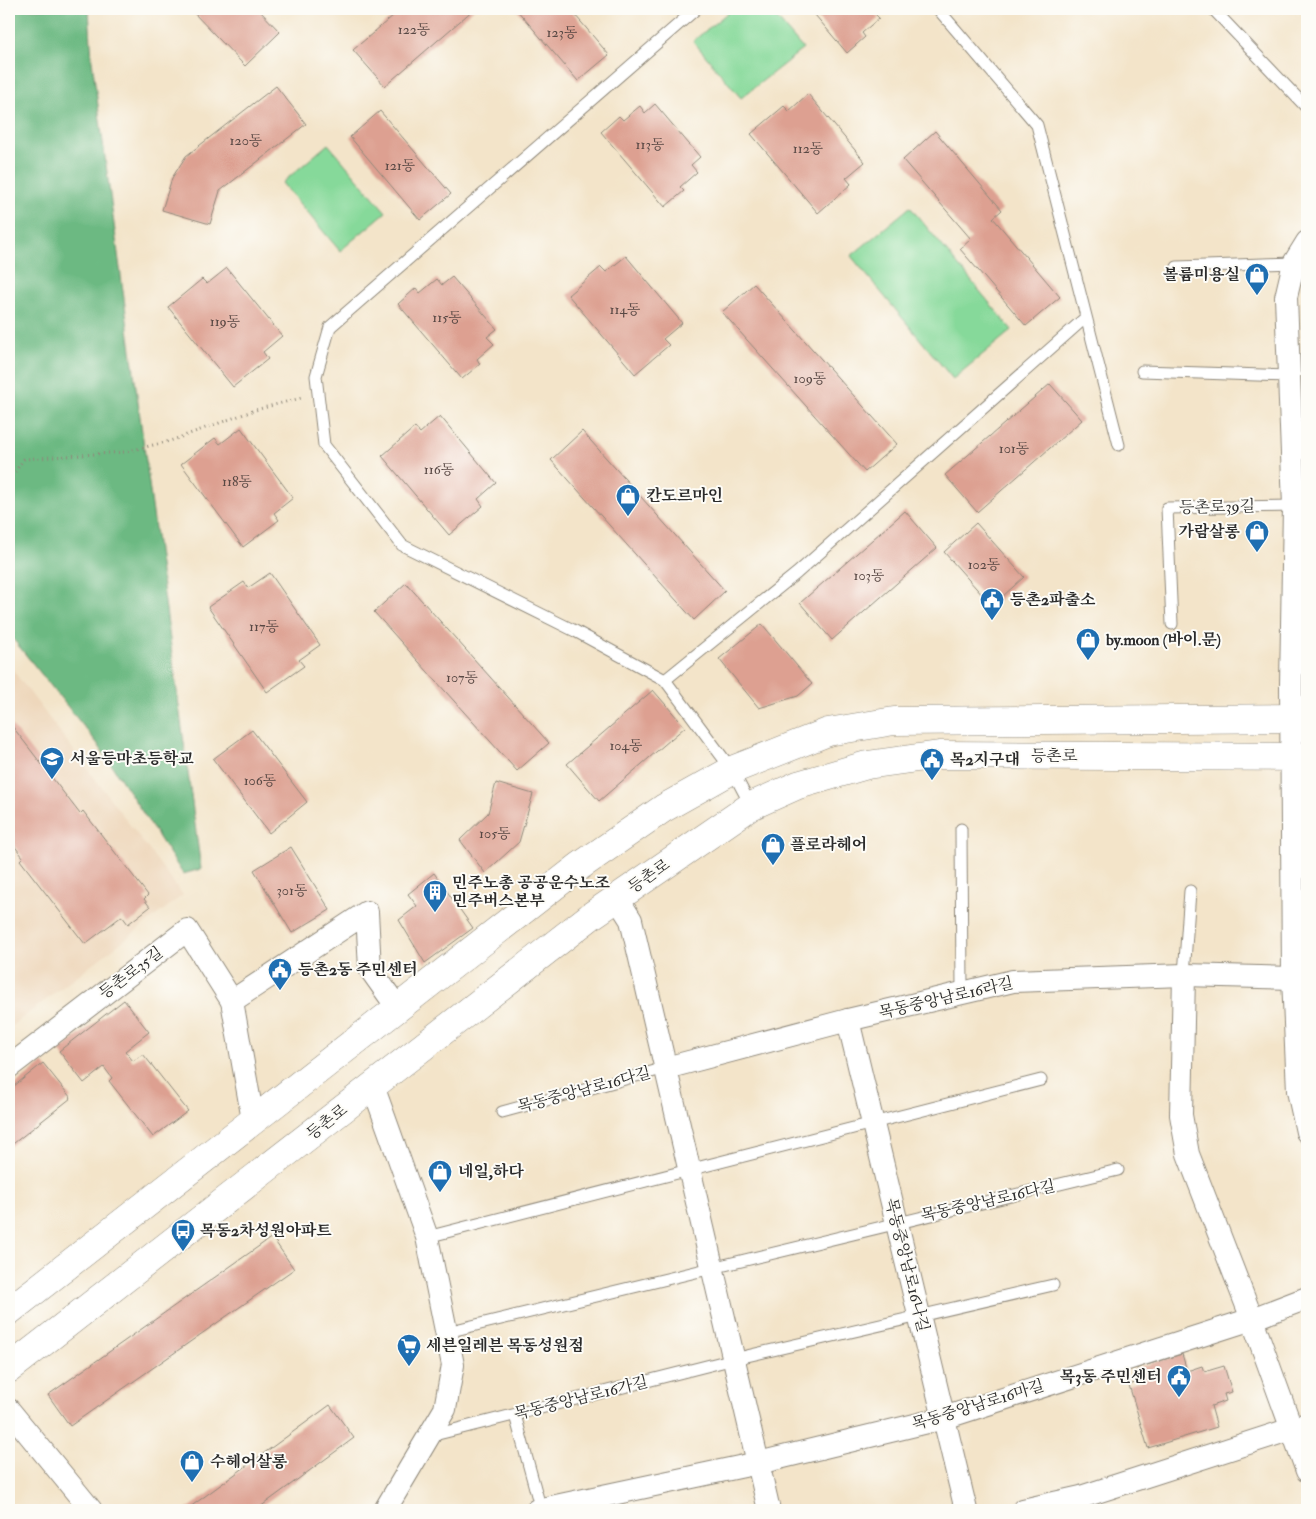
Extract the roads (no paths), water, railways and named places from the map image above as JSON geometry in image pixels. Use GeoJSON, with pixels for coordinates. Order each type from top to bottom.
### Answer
{"type":"FeatureCollection","features":[{"type":"Feature","properties":{"kind":"main road"},"geometry":{"type":"LineString","coordinates":[[9,1311],[580,866],[664,808],[732,770],[828,732],[894,721],[1299,718]]}},
{"type":"Feature","properties":{"kind":"main road","name":"등촌로"},"geometry":{"type":"LineString","coordinates":[[9,1369],[591,916],[751,806],[798,785],[867,765],[939,755],[1299,758]]}},
{"type":"Feature","properties":{"kind":"street"},"geometry":{"type":"LineString","coordinates":[[1307,242],[1294,264],[1286,296],[1300,506],[1299,758],[1293,978],[1298,1091],[1307,1132]]}},
{"type":"Feature","properties":{"kind":"street","name":"목동중앙남로16다길"},"geometry":{"type":"LineString","coordinates":[[617,898],[631,920],[769,1510]]}},
{"type":"Feature","properties":{"kind":"street"},"geometry":{"type":"LineString","coordinates":[[232,1001],[367,912],[370,969],[397,1008]]}},
{"type":"Feature","properties":{"kind":"street","name":"등촌로35길"},"geometry":{"type":"LineString","coordinates":[[9,1068],[188,930],[232,1001],[252,1120]]}},
{"type":"Feature","properties":{"kind":"street"},"geometry":{"type":"LineString","coordinates":[[1184,975],[1181,1115],[1188,1154],[1252,1319],[1300,1426],[1307,1470]]}},
{"type":"Feature","properties":{"kind":"street","name":"목동중앙남로16라길"},"geometry":{"type":"LineString","coordinates":[[666,1068],[848,1020],[1013,981],[1184,975],[1293,978]]}},
{"type":"Feature","properties":{"kind":"street","name":"목동중앙남로16나길"},"geometry":{"type":"LineString","coordinates":[[848,1020],[966,1510]]}},
{"type":"Feature","properties":{"kind":"street"},"geometry":{"type":"LineString","coordinates":[[373,1086],[427,1237],[454,1365],[444,1409],[384,1510]]}},
{"type":"Feature","properties":{"kind":"street","name":"목동중앙남로16마길"},"geometry":{"type":"LineString","coordinates":[[758,1463],[944,1418],[1252,1319],[1307,1298]]}},
{"type":"Feature","properties":{"kind":"street"},"geometry":{"type":"LineString","coordinates":[[9,1410],[91,1510]]}},
{"type":"Feature","properties":{"kind":"street"},"geometry":{"type":"LineString","coordinates":[[1023,1510],[1081,1497],[1300,1426]]}},
{"type":"Feature","properties":{"kind":"street"},"geometry":{"type":"LineString","coordinates":[[540,1510],[758,1463]]}},
{"type":"Feature","properties":{"kind":"lane"},"geometry":{"type":"LineString","coordinates":[[696,9],[330,327],[316,376],[324,445],[402,546],[575,631],[665,680],[732,770],[751,806]]}},
{"type":"Feature","properties":{"kind":"lane"},"geometry":{"type":"LineString","coordinates":[[938,9],[1037,125],[1119,445]]}},
{"type":"Feature","properties":{"kind":"lane"},"geometry":{"type":"LineString","coordinates":[[1213,9],[1307,108]]}},
{"type":"Feature","properties":{"kind":"lane"},"geometry":{"type":"LineString","coordinates":[[1177,267],[1294,264]]}},
{"type":"Feature","properties":{"kind":"lane"},"geometry":{"type":"LineString","coordinates":[[665,680],[797,573],[1085,318]]}},
{"type":"Feature","properties":{"kind":"lane"},"geometry":{"type":"LineString","coordinates":[[1142,371],[1290,376]]}},
{"type":"Feature","properties":{"kind":"lane","name":"등촌로39길"},"geometry":{"type":"LineString","coordinates":[[1172,624],[1167,508],[1300,506]]}},
{"type":"Feature","properties":{"kind":"lane"},"geometry":{"type":"LineString","coordinates":[[961,829],[962,993]]}},
{"type":"Feature","properties":{"kind":"lane"},"geometry":{"type":"LineString","coordinates":[[1184,975],[1190,891]]}},
{"type":"Feature","properties":{"kind":"lane","name":"목동중앙남로16다길"},"geometry":{"type":"LineString","coordinates":[[502,1112],[666,1068]]}},
{"type":"Feature","properties":{"kind":"lane"},"geometry":{"type":"LineString","coordinates":[[427,1237],[1040,1080]]}},
{"type":"Feature","properties":{"kind":"lane","name":"목동중앙남로16다길"},"geometry":{"type":"LineString","coordinates":[[712,1268],[1118,1170]]}},
{"type":"Feature","properties":{"kind":"lane"},"geometry":{"type":"LineString","coordinates":[[447,1332],[712,1268]]}},
{"type":"Feature","properties":{"kind":"lane"},"geometry":{"type":"LineString","coordinates":[[734,1359],[1053,1285]]}},
{"type":"Feature","properties":{"kind":"lane","name":"목동중앙남로16가길"},"geometry":{"type":"LineString","coordinates":[[428,1436],[734,1359]]}},
{"type":"Feature","properties":{"kind":"lane"},"geometry":{"type":"LineString","coordinates":[[515,1415],[540,1510]]}},
{"type":"Feature","properties":{"kind":"place","name":"볼륨미용실"},"geometry":{"type":"Point","coordinates":[1257,296]}},
{"type":"Feature","properties":{"kind":"place","name":"칸도르마인"},"geometry":{"type":"Point","coordinates":[628,517]}},
{"type":"Feature","properties":{"kind":"place","name":"가람살롱"},"geometry":{"type":"Point","coordinates":[1257,553]}},
{"type":"Feature","properties":{"kind":"place","name":"등촌2파출소"},"geometry":{"type":"Point","coordinates":[992,621]}},
{"type":"Feature","properties":{"kind":"place","name":"by.moon (바이.문)"},"geometry":{"type":"Point","coordinates":[1088,661]}},
{"type":"Feature","properties":{"kind":"place","name":"서울등마초등학교"},"geometry":{"type":"Point","coordinates":[52,780]}},
{"type":"Feature","properties":{"kind":"place","name":"목2지구대"},"geometry":{"type":"Point","coordinates":[932,781]}},
{"type":"Feature","properties":{"kind":"place","name":"플로라헤어"},"geometry":{"type":"Point","coordinates":[773,866]}},
{"type":"Feature","properties":{"kind":"place","name":"민주노총 공공운수노조 민주버스본부"},"geometry":{"type":"Point","coordinates":[435,913]}},
{"type":"Feature","properties":{"kind":"place","name":"등촌2동 주민센터"},"geometry":{"type":"Point","coordinates":[280,991]}},
{"type":"Feature","properties":{"kind":"place","name":"네일,하다"},"geometry":{"type":"Point","coordinates":[440,1193]}},
{"type":"Feature","properties":{"kind":"place","name":"목동2차성원아파트"},"geometry":{"type":"Point","coordinates":[183,1252]}},
{"type":"Feature","properties":{"kind":"place","name":"세븐일레븐 목동성원점"},"geometry":{"type":"Point","coordinates":[409,1367]}},
{"type":"Feature","properties":{"kind":"place","name":"목3동 주민센터"},"geometry":{"type":"Point","coordinates":[1179,1398]}},
{"type":"Feature","properties":{"kind":"place","name":"수헤어살롱"},"geometry":{"type":"Point","coordinates":[192,1483]}}]}
